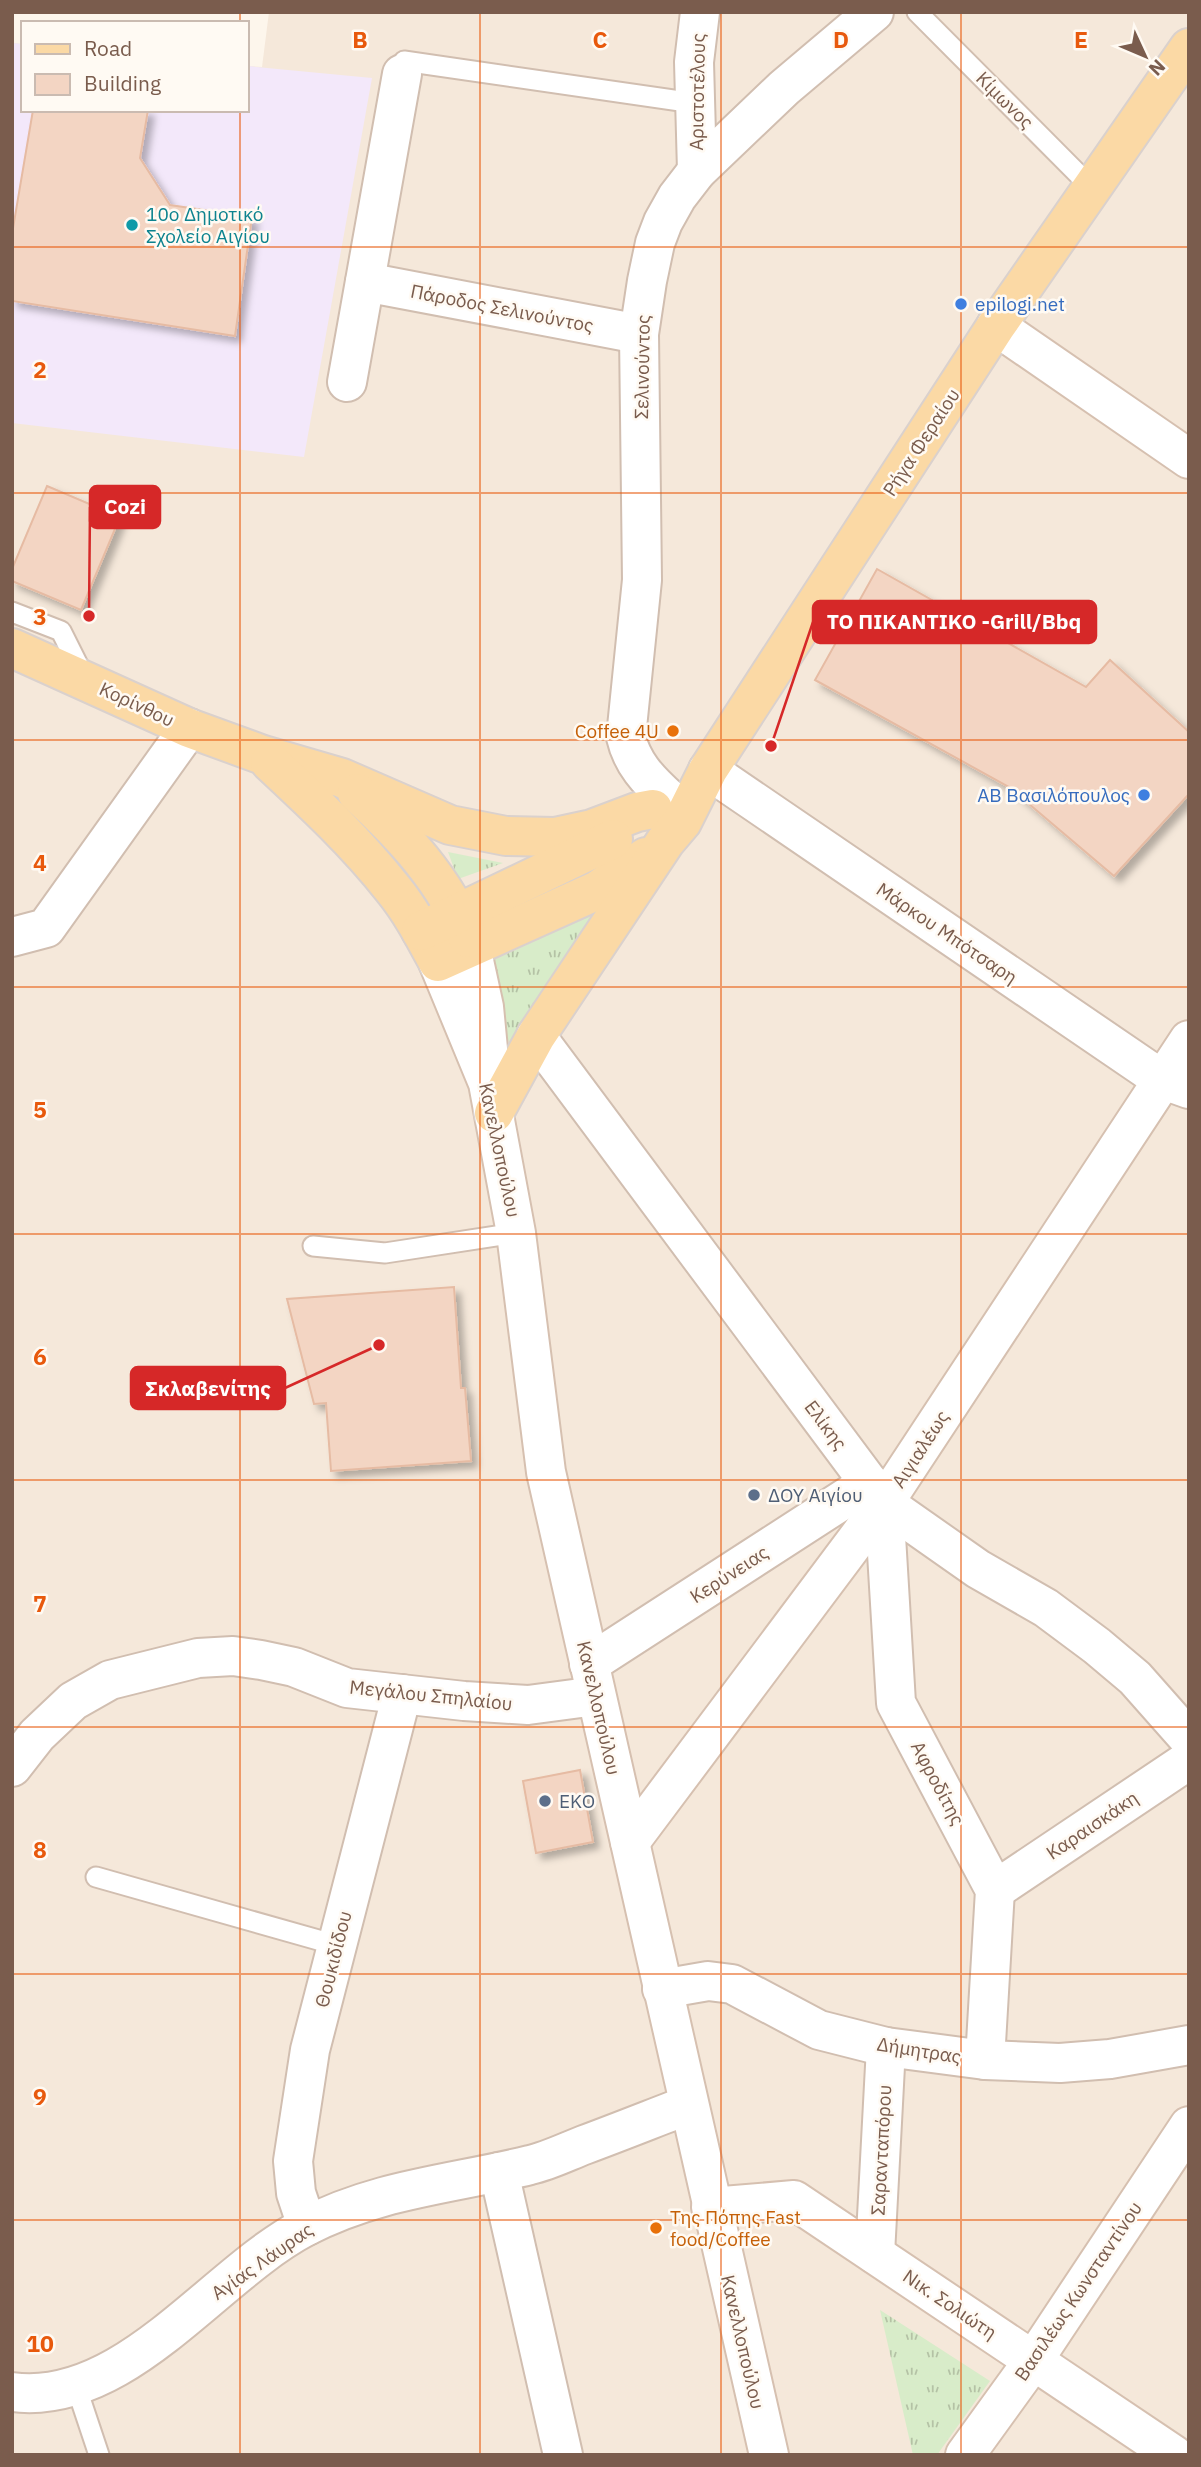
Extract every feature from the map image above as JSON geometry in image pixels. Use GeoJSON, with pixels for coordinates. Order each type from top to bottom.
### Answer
{"type":"FeatureCollection","features":[{"type":"Feature","properties":{"kind":"main road","name":"Ρήγα Φεραίου"},"geometry":{"type":"LineString","coordinates":[[708,769],[996,326],[1186,57]]}},
{"type":"Feature","properties":{"kind":"main road","name":"Κορίνθου"},"geometry":{"type":"LineString","coordinates":[[12,648],[85,679],[189,729],[263,755],[342,778],[450,825],[506,836],[555,837],[592,829],[637,812],[662,816]]}},
{"type":"Feature","properties":{"kind":"main road","name":"Κορίνθου"},"geometry":{"type":"LineString","coordinates":[[263,755],[348,837],[393,889],[447,939]]}},
{"type":"Feature","properties":{"kind":"main road"},"geometry":{"type":"LineString","coordinates":[[342,778],[416,854],[447,939],[598,890],[662,816],[708,769]]}},
{"type":"Feature","properties":{"kind":"main road"},"geometry":{"type":"LineString","coordinates":[[491,1098],[536,1036],[662,816]]}},
{"type":"Feature","properties":{"kind":"street","name":"Αριστοτέλους"},"geometry":{"type":"LineString","coordinates":[[697,171],[694,62],[700,12]]}},
{"type":"Feature","properties":{"kind":"street","name":"Σελινούντος"},"geometry":{"type":"LineString","coordinates":[[662,816],[630,754],[626,737],[642,580],[639,334],[646,281],[655,243],[677,197],[697,171],[784,88],[874,12]]}},
{"type":"Feature","properties":{"kind":"street"},"geometry":{"type":"LineString","coordinates":[[347,382],[402,74]]}},
{"type":"Feature","properties":{"kind":"street","name":"Πάροδος Σελινούντος"},"geometry":{"type":"LineString","coordinates":[[365,282],[639,334]]}},
{"type":"Feature","properties":{"kind":"street"},"geometry":{"type":"LineString","coordinates":[[996,326],[1189,459]]}},
{"type":"Feature","properties":{"kind":"street"},"geometry":{"type":"LineString","coordinates":[[12,937],[46,928],[189,729]]}},
{"type":"Feature","properties":{"kind":"street","name":"Μάρκου Μπότσαρη"},"geometry":{"type":"LineString","coordinates":[[708,769],[1175,1084]]}},
{"type":"Feature","properties":{"kind":"street","name":"Κανελλοπούλου"},"geometry":{"type":"LineString","coordinates":[[447,939],[484,1007],[491,1098],[516,1233],[546,1472],[769,2455]]}},
{"type":"Feature","properties":{"kind":"street","name":"Ελίκης"},"geometry":{"type":"LineString","coordinates":[[536,1036],[877,1493],[978,1569],[1046,1608],[1097,1646],[1135,1678],[1189,1739]]}},
{"type":"Feature","properties":{"kind":"street","name":"Αιγιαλέως"},"geometry":{"type":"LineString","coordinates":[[629,1842],[877,1493],[1175,1084],[1189,1040]]}},
{"type":"Feature","properties":{"kind":"street","name":"Κερύνειας"},"geometry":{"type":"LineString","coordinates":[[593,1680],[877,1493]]}},
{"type":"Feature","properties":{"kind":"street","name":"Αφροδίτης"},"geometry":{"type":"LineString","coordinates":[[877,1493],[896,1703],[995,1890]]}},
{"type":"Feature","properties":{"kind":"street","name":"Μεγάλου Σπηλαίου"},"geometry":{"type":"LineString","coordinates":[[12,1766],[37,1735],[73,1701],[100,1685],[110,1680],[198,1658],[233,1656],[269,1661],[294,1667],[346,1688],[528,1705],[593,1680]]}},
{"type":"Feature","properties":{"kind":"street","name":"Θουκιδίδου"},"geometry":{"type":"LineString","coordinates":[[307,2226],[296,2193],[293,2161],[310,2050],[402,1694]]}},
{"type":"Feature","properties":{"kind":"street","name":"Καραισκάκη"},"geometry":{"type":"LineString","coordinates":[[995,1890],[1189,1760]]}},
{"type":"Feature","properties":{"kind":"street"},"geometry":{"type":"LineString","coordinates":[[985,2060],[995,1890]]}},
{"type":"Feature","properties":{"kind":"street","name":"Δήμητρας"},"geometry":{"type":"LineString","coordinates":[[662,1989],[708,1982],[732,1984],[819,2031],[886,2047],[985,2060],[1060,2063],[1110,2059],[1189,2045]]}},
{"type":"Feature","properties":{"kind":"street","name":"Σαρανταπόρου"},"geometry":{"type":"LineString","coordinates":[[875,2254],[886,2047]]}},
{"type":"Feature","properties":{"kind":"street","name":"Αγίας Λάυρας"},"geometry":{"type":"LineString","coordinates":[[12,2392],[28,2394],[87,2384],[140,2354],[216,2291],[307,2226],[383,2195],[532,2165],[688,2105]]}},
{"type":"Feature","properties":{"kind":"street","name":"Βασιλέως Κωνσταντίνου"},"geometry":{"type":"LineString","coordinates":[[965,2455],[1033,2361],[1189,2126]]}},
{"type":"Feature","properties":{"kind":"street"},"geometry":{"type":"LineString","coordinates":[[499,2172],[563,2455]]}},
{"type":"Feature","properties":{"kind":"street","name":"Νικ. Σολιώτη"},"geometry":{"type":"LineString","coordinates":[[711,2207],[794,2200],[1174,2455]]}},
{"type":"Feature","properties":{"kind":"lane","name":"Κίμωνος"},"geometry":{"type":"LineString","coordinates":[[917,12],[1092,188]]}},
{"type":"Feature","properties":{"kind":"lane"},"geometry":{"type":"LineString","coordinates":[[402,74],[404,61],[694,103]]}},
{"type":"Feature","properties":{"kind":"lane"},"geometry":{"type":"LineString","coordinates":[[12,612],[61,631],[85,679]]}},
{"type":"Feature","properties":{"kind":"lane"},"geometry":{"type":"LineString","coordinates":[[313,1246],[385,1253],[516,1233]]}},
{"type":"Feature","properties":{"kind":"lane"},"geometry":{"type":"LineString","coordinates":[[96,1877],[337,1945]]}},
{"type":"Feature","properties":{"kind":"lane"},"geometry":{"type":"LineString","coordinates":[[76,2386],[99,2455]]}},
{"type":"Feature","properties":{"kind":"shaded area"},"geometry":{"type":"Polygon","coordinates":[[[269,12],[1189,12],[1189,2455],[12,2455],[12,43],[21,44],[21,112],[248,112],[248,66],[262,67],[269,12]]]}},
{"type":"Feature","properties":{"kind":"shaded area"},"geometry":{"type":"Polygon","coordinates":[[[12,43],[21,44],[21,112],[248,112],[248,66],[372,78],[304,457],[12,423],[12,43]]]}},
{"type":"Feature","properties":{"kind":"green space"},"geometry":{"type":"Polygon","coordinates":[[[448,852],[503,863],[458,879],[448,852]]]}},
{"type":"Feature","properties":{"kind":"green space"},"geometry":{"type":"Polygon","coordinates":[[[597,912],[509,1044],[491,961],[597,912]]]}},
{"type":"Feature","properties":{"kind":"green space"},"geometry":{"type":"Polygon","coordinates":[[[880,2310],[990,2381],[937,2455],[913,2455],[880,2310]]]}},
{"type":"Feature","properties":{"kind":"building","name":"10o Δημοτικό Σχολείο Αιγίου"},"geometry":{"type":"Polygon","coordinates":[[[33,112],[148,112],[140,158],[170,205],[252,217],[235,336],[12,301],[12,234],[33,112]]]}},
{"type":"Feature","properties":{"kind":"building"},"geometry":{"type":"Polygon","coordinates":[[[47,486],[120,517],[81,610],[12,581],[12,569],[47,486]]]}},
{"type":"Feature","properties":{"kind":"building"},"geometry":{"type":"Polygon","coordinates":[[[877,569],[1086,687],[1110,660],[1189,732],[1189,794],[1114,876],[1009,787],[815,680],[877,569]]]}},
{"type":"Feature","properties":{"kind":"building"},"geometry":{"type":"Polygon","coordinates":[[[454,1287],[461,1388],[465,1388],[471,1461],[331,1471],[326,1403],[314,1404],[287,1299],[454,1287]]]}},
{"type":"Feature","properties":{"kind":"building"},"geometry":{"type":"Polygon","coordinates":[[[580,1770],[593,1842],[536,1853],[523,1781],[580,1770]]]}},
{"type":"Feature","properties":{"kind":"place","name":"10o Δημοτικό Σχολείο Αιγίου"},"geometry":{"type":"Point","coordinates":[132,225]}},
{"type":"Feature","properties":{"kind":"place","name":"epilogi.net"},"geometry":{"type":"Point","coordinates":[961,304]}},
{"type":"Feature","properties":{"kind":"place","name":"Cozi"},"geometry":{"type":"Point","coordinates":[89,616]}},
{"type":"Feature","properties":{"kind":"place","name":"Coffee 4U"},"geometry":{"type":"Point","coordinates":[673,731]}},
{"type":"Feature","properties":{"kind":"place","name":"ΤΟ ΠΙΚΑΝΤΙΚΟ -Grill/Bbq"},"geometry":{"type":"Point","coordinates":[771,746]}},
{"type":"Feature","properties":{"kind":"place","name":"ΑΒ Βασιλόπουλος"},"geometry":{"type":"Point","coordinates":[1144,795]}},
{"type":"Feature","properties":{"kind":"place","name":"Σκλαβενίτης"},"geometry":{"type":"Point","coordinates":[379,1345]}},
{"type":"Feature","properties":{"kind":"place","name":"ΔΟΥ Αιγίου"},"geometry":{"type":"Point","coordinates":[754,1495]}},
{"type":"Feature","properties":{"kind":"place","name":"EKO"},"geometry":{"type":"Point","coordinates":[545,1801]}},
{"type":"Feature","properties":{"kind":"place","name":"Της Πόπης Fast food/Coffee"},"geometry":{"type":"Point","coordinates":[656,2228]}}]}
